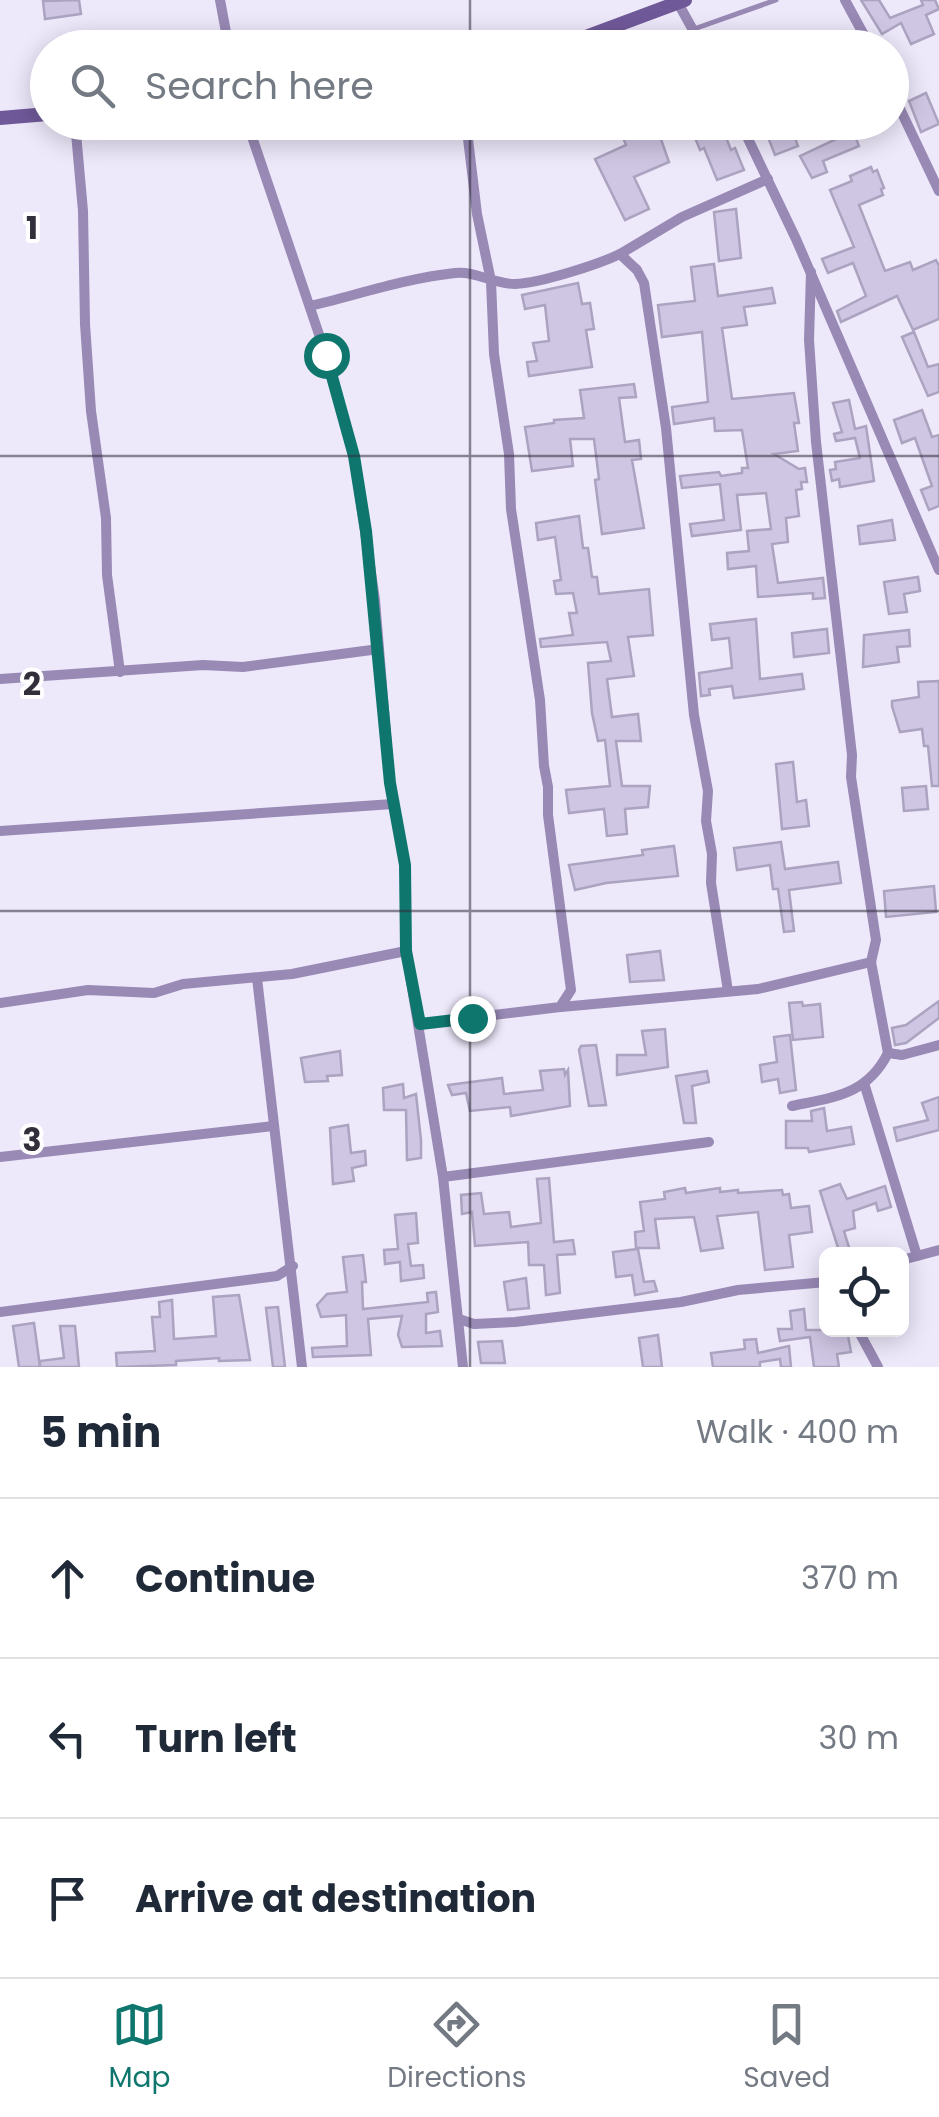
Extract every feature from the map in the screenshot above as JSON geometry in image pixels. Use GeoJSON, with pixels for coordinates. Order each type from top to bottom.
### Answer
{"type":"FeatureCollection","features":[{"type":"Feature","properties":{"kind":"street"},"geometry":{"type":"LineString","coordinates":[[220,0],[226,30]]}},
{"type":"Feature","properties":{"kind":"street"},"geometry":{"type":"LineString","coordinates":[[845,0],[861,30]]}},
{"type":"Feature","properties":{"kind":"street"},"geometry":{"type":"LineString","coordinates":[[605,30],[681,2],[694,29]]}},
{"type":"Feature","properties":{"kind":"street"},"geometry":{"type":"LineString","coordinates":[[0,118],[30,116]]}},
{"type":"Feature","properties":{"kind":"street"},"geometry":{"type":"LineString","coordinates":[[909,128],[939,192]]}},
{"type":"Feature","properties":{"kind":"street"},"geometry":{"type":"LineString","coordinates":[[77,140],[84,211],[90,411],[106,518],[107,575],[120,672]]}},
{"type":"Feature","properties":{"kind":"street"},"geometry":{"type":"LineString","coordinates":[[254,140],[310,306],[354,456],[379,649],[393,804],[405,865],[406,951],[443,1177],[464,1367]]}},
{"type":"Feature","properties":{"kind":"street"},"geometry":{"type":"LineString","coordinates":[[468,140],[477,214],[491,281],[494,354],[533,647],[548,815],[571,975],[571,990],[560,1007]]}},
{"type":"Feature","properties":{"kind":"street"},"geometry":{"type":"LineString","coordinates":[[749,140],[811,272],[939,570]]}},
{"type":"Feature","properties":{"kind":"street"},"geometry":{"type":"LineString","coordinates":[[310,306],[448,274],[472,272],[491,281],[518,284],[602,262],[670,223],[768,178]]}},
{"type":"Feature","properties":{"kind":"street"},"geometry":{"type":"LineString","coordinates":[[620,254],[637,270],[644,284],[658,365],[694,715],[708,792],[706,821],[712,883],[728,991]]}},
{"type":"Feature","properties":{"kind":"street"},"geometry":{"type":"LineString","coordinates":[[792,1106],[838,1097],[864,1083],[878,1074],[888,1053],[871,962],[876,940],[852,777],[816,442],[808,340],[811,272]]}},
{"type":"Feature","properties":{"kind":"street"},"geometry":{"type":"LineString","coordinates":[[0,679],[214,664],[230,668],[379,649]]}},
{"type":"Feature","properties":{"kind":"street"},"geometry":{"type":"LineString","coordinates":[[0,831],[393,804]]}},
{"type":"Feature","properties":{"kind":"street"},"geometry":{"type":"LineString","coordinates":[[0,1003],[88,990],[154,993],[201,981],[257,978],[406,951]]}},
{"type":"Feature","properties":{"kind":"street"},"geometry":{"type":"LineString","coordinates":[[420,1024],[758,989],[871,962]]}},
{"type":"Feature","properties":{"kind":"street"},"geometry":{"type":"LineString","coordinates":[[257,978],[302,1367]]}},
{"type":"Feature","properties":{"kind":"street"},"geometry":{"type":"LineString","coordinates":[[888,1053],[902,1056],[939,1046]]}},
{"type":"Feature","properties":{"kind":"street"},"geometry":{"type":"LineString","coordinates":[[864,1083],[917,1256]]}},
{"type":"Feature","properties":{"kind":"street"},"geometry":{"type":"LineString","coordinates":[[0,1157],[273,1126]]}},
{"type":"Feature","properties":{"kind":"street"},"geometry":{"type":"LineString","coordinates":[[443,1177],[709,1142]]}},
{"type":"Feature","properties":{"kind":"street"},"geometry":{"type":"LineString","coordinates":[[909,1258],[939,1250]]}},
{"type":"Feature","properties":{"kind":"street"},"geometry":{"type":"LineString","coordinates":[[0,1312],[277,1276],[293,1266]]}},
{"type":"Feature","properties":{"kind":"street"},"geometry":{"type":"LineString","coordinates":[[459,1319],[474,1324],[515,1322],[681,1302],[738,1290],[819,1283]]}},
{"type":"Feature","properties":{"kind":"street"},"geometry":{"type":"LineString","coordinates":[[862,1337],[878,1367]]}},
{"type":"Feature","properties":{"kind":"lane"},"geometry":{"type":"LineString","coordinates":[[694,29],[776,0]]}},
{"type":"Feature","properties":{"kind":"building"},"geometry":{"type":"Polygon","coordinates":[[[79,0],[81,14],[45,19],[43,1],[79,0]]]}},
{"type":"Feature","properties":{"kind":"building"},"geometry":{"type":"Polygon","coordinates":[[[861,0],[879,0],[890,18],[923,5],[921,0],[935,0],[939,9],[926,15],[934,34],[911,44],[909,30],[904,30],[901,23],[880,30],[861,0]]]}},
{"type":"Feature","properties":{"kind":"building"},"geometry":{"type":"Polygon","coordinates":[[[926,93],[939,124],[921,132],[909,101],[926,93]]]}},
{"type":"Feature","properties":{"kind":"building"},"geometry":{"type":"Polygon","coordinates":[[[624,140],[661,140],[669,162],[634,177],[649,209],[625,220],[595,159],[626,145],[624,140]]]}},
{"type":"Feature","properties":{"kind":"building"},"geometry":{"type":"Polygon","coordinates":[[[696,140],[727,140],[744,170],[717,180],[704,148],[700,150],[696,140]]]}},
{"type":"Feature","properties":{"kind":"building"},"geometry":{"type":"Polygon","coordinates":[[[769,140],[796,140],[798,146],[775,155],[769,140]]]}},
{"type":"Feature","properties":{"kind":"building"},"geometry":{"type":"Polygon","coordinates":[[[834,140],[857,140],[859,146],[823,161],[827,172],[812,178],[800,156],[834,140]]]}},
{"type":"Feature","properties":{"kind":"building"},"geometry":{"type":"Polygon","coordinates":[[[871,167],[873,172],[877,170],[883,195],[859,205],[885,271],[910,262],[913,270],[936,260],[939,266],[939,319],[913,330],[897,296],[841,322],[837,311],[866,296],[853,263],[828,273],[822,259],[854,247],[830,190],[871,167]]]}},
{"type":"Feature","properties":{"kind":"building"},"geometry":{"type":"Polygon","coordinates":[[[736,209],[741,258],[719,261],[714,212],[736,209]]]}},
{"type":"Feature","properties":{"kind":"building"},"geometry":{"type":"Polygon","coordinates":[[[714,264],[718,296],[772,288],[775,303],[744,307],[747,325],[722,328],[732,399],[794,393],[798,451],[774,454],[799,469],[805,468],[807,482],[801,482],[802,489],[796,490],[799,516],[786,518],[788,542],[772,544],[778,583],[823,578],[825,598],[813,599],[813,593],[758,597],[756,566],[728,569],[727,553],[749,551],[747,531],[771,529],[766,493],[737,495],[741,530],[692,536],[690,524],[724,520],[720,484],[682,488],[680,476],[719,472],[721,476],[742,473],[742,468],[748,468],[742,430],[715,431],[714,418],[674,424],[672,407],[708,402],[702,332],[662,337],[658,305],[695,301],[691,267],[714,264]]]}},
{"type":"Feature","properties":{"kind":"building"},"geometry":{"type":"Polygon","coordinates":[[[578,283],[582,304],[590,303],[594,329],[586,330],[592,367],[529,376],[527,362],[537,361],[533,343],[549,341],[545,305],[525,309],[522,295],[578,283]]]}},
{"type":"Feature","properties":{"kind":"building"},"geometry":{"type":"Polygon","coordinates":[[[914,332],[928,367],[939,364],[939,392],[928,396],[902,337],[914,332]]]}},
{"type":"Feature","properties":{"kind":"building"},"geometry":{"type":"Polygon","coordinates":[[[634,384],[636,397],[619,398],[625,442],[639,440],[641,459],[632,460],[644,528],[602,534],[594,439],[570,439],[573,466],[532,471],[525,427],[584,418],[580,390],[634,384]]]}},
{"type":"Feature","properties":{"kind":"building"},"geometry":{"type":"Polygon","coordinates":[[[849,400],[855,429],[866,426],[874,481],[840,487],[839,479],[832,481],[830,470],[836,469],[835,462],[860,458],[855,438],[836,441],[834,434],[842,432],[833,403],[849,400]]]}},
{"type":"Feature","properties":{"kind":"building"},"geometry":{"type":"Polygon","coordinates":[[[922,410],[932,437],[939,435],[939,506],[929,510],[921,490],[932,486],[915,438],[902,443],[894,420],[922,410]]]}},
{"type":"Feature","properties":{"kind":"building"},"geometry":{"type":"Polygon","coordinates":[[[579,516],[583,548],[588,548],[599,594],[649,589],[653,635],[628,637],[634,676],[607,679],[612,717],[638,714],[641,741],[616,741],[622,786],[650,786],[648,807],[625,809],[627,834],[607,836],[604,809],[569,813],[566,790],[610,786],[605,740],[598,741],[592,713],[588,663],[611,661],[607,642],[541,647],[540,639],[573,635],[569,613],[577,613],[573,593],[556,594],[554,581],[561,580],[555,537],[538,540],[536,523],[579,516]]]}},
{"type":"Feature","properties":{"kind":"building"},"geometry":{"type":"Polygon","coordinates":[[[892,520],[895,540],[860,544],[858,526],[892,520]]]}},
{"type":"Feature","properties":{"kind":"building"},"geometry":{"type":"Polygon","coordinates":[[[918,577],[920,591],[904,594],[907,612],[889,614],[884,582],[918,577]]]}},
{"type":"Feature","properties":{"kind":"building"},"geometry":{"type":"Polygon","coordinates":[[[756,619],[760,679],[802,674],[804,689],[734,698],[732,686],[709,689],[710,695],[701,696],[699,673],[732,668],[729,638],[712,640],[710,624],[756,619]]]}},
{"type":"Feature","properties":{"kind":"building"},"geometry":{"type":"Polygon","coordinates":[[[827,629],[829,653],[794,657],[792,633],[827,629]]]}},
{"type":"Feature","properties":{"kind":"building"},"geometry":{"type":"Polygon","coordinates":[[[909,630],[910,646],[897,647],[899,662],[863,667],[864,635],[909,630]]]}},
{"type":"Feature","properties":{"kind":"building"},"geometry":{"type":"Polygon","coordinates":[[[939,681],[939,786],[932,786],[922,729],[900,732],[892,701],[919,697],[918,682],[939,681]]]}},
{"type":"Feature","properties":{"kind":"building"},"geometry":{"type":"Polygon","coordinates":[[[793,762],[797,802],[806,800],[809,826],[782,829],[776,764],[793,762]]]}},
{"type":"Feature","properties":{"kind":"building"},"geometry":{"type":"Polygon","coordinates":[[[926,786],[928,809],[904,811],[902,788],[926,786]]]}},
{"type":"Feature","properties":{"kind":"building"},"geometry":{"type":"Polygon","coordinates":[[[781,842],[785,869],[838,862],[841,883],[789,890],[794,931],[784,932],[770,865],[737,870],[734,848],[781,842]]]}},
{"type":"Feature","properties":{"kind":"building"},"geometry":{"type":"Polygon","coordinates":[[[674,846],[678,876],[575,890],[569,865],[643,855],[642,850],[674,846]]]}},
{"type":"Feature","properties":{"kind":"building"},"geometry":{"type":"Polygon","coordinates":[[[934,886],[936,912],[886,917],[884,891],[934,886]]]}},
{"type":"Feature","properties":{"kind":"building"},"geometry":{"type":"Polygon","coordinates":[[[660,951],[664,980],[630,982],[627,955],[660,951]]]}},
{"type":"Feature","properties":{"kind":"building"},"geometry":{"type":"Polygon","coordinates":[[[939,1001],[939,1018],[906,1043],[895,1045],[892,1028],[906,1025],[939,1001]]]}},
{"type":"Feature","properties":{"kind":"building"},"geometry":{"type":"Polygon","coordinates":[[[802,1002],[803,1006],[820,1004],[823,1037],[793,1040],[789,1003],[802,1002]]]}},
{"type":"Feature","properties":{"kind":"building"},"geometry":{"type":"Polygon","coordinates":[[[665,1029],[668,1067],[617,1075],[617,1055],[646,1055],[642,1031],[665,1029]]]}},
{"type":"Feature","properties":{"kind":"building"},"geometry":{"type":"Polygon","coordinates":[[[790,1035],[796,1090],[780,1093],[778,1079],[762,1082],[760,1065],[777,1062],[774,1037],[790,1035]]]}},
{"type":"Feature","properties":{"kind":"building"},"geometry":{"type":"Polygon","coordinates":[[[596,1045],[606,1105],[589,1106],[579,1050],[581,1046],[596,1045]]]}},
{"type":"Feature","properties":{"kind":"building"},"geometry":{"type":"Polygon","coordinates":[[[340,1051],[342,1075],[327,1076],[328,1081],[305,1082],[301,1058],[340,1051]]]}},
{"type":"Feature","properties":{"kind":"building"},"geometry":{"type":"Polygon","coordinates":[[[564,1069],[565,1075],[568,1070],[570,1106],[511,1116],[510,1107],[470,1111],[466,1093],[452,1095],[448,1085],[502,1078],[504,1094],[543,1090],[540,1071],[564,1069]]]}},
{"type":"Feature","properties":{"kind":"building"},"geometry":{"type":"Polygon","coordinates":[[[707,1071],[709,1082],[692,1086],[696,1123],[684,1123],[676,1076],[707,1071]]]}},
{"type":"Feature","properties":{"kind":"building"},"geometry":{"type":"Polygon","coordinates":[[[403,1084],[404,1098],[416,1094],[421,1158],[407,1160],[406,1110],[384,1110],[383,1088],[403,1084]]]}},
{"type":"Feature","properties":{"kind":"building"},"geometry":{"type":"Polygon","coordinates":[[[939,1097],[939,1130],[897,1141],[894,1128],[928,1120],[922,1103],[939,1097]]]}},
{"type":"Feature","properties":{"kind":"building"},"geometry":{"type":"Polygon","coordinates":[[[824,1108],[827,1131],[851,1127],[854,1144],[809,1152],[808,1148],[786,1148],[786,1121],[812,1121],[811,1111],[824,1108]]]}},
{"type":"Feature","properties":{"kind":"building"},"geometry":{"type":"Polygon","coordinates":[[[348,1125],[351,1153],[365,1151],[366,1165],[352,1168],[354,1181],[333,1184],[330,1128],[348,1125]]]}},
{"type":"Feature","properties":{"kind":"building"},"geometry":{"type":"Polygon","coordinates":[[[549,1178],[554,1242],[573,1240],[575,1254],[557,1255],[560,1293],[546,1295],[544,1265],[529,1265],[528,1242],[475,1246],[472,1212],[462,1214],[461,1195],[481,1193],[484,1214],[509,1212],[511,1227],[541,1223],[537,1179],[549,1178]]]}},
{"type":"Feature","properties":{"kind":"building"},"geometry":{"type":"Polygon","coordinates":[[[840,1184],[847,1199],[885,1186],[891,1207],[878,1211],[876,1203],[853,1211],[855,1228],[844,1231],[849,1247],[838,1247],[820,1191],[840,1184]]]}},
{"type":"Feature","properties":{"kind":"building"},"geometry":{"type":"Polygon","coordinates":[[[685,1188],[686,1193],[720,1188],[720,1192],[738,1193],[782,1190],[783,1195],[789,1194],[791,1208],[809,1206],[812,1232],[789,1235],[793,1267],[765,1270],[758,1212],[717,1216],[723,1248],[701,1251],[694,1217],[655,1219],[659,1248],[636,1248],[635,1232],[644,1231],[640,1202],[665,1199],[664,1192],[685,1188]]]}},
{"type":"Feature","properties":{"kind":"building"},"geometry":{"type":"Polygon","coordinates":[[[416,1213],[418,1243],[408,1244],[411,1266],[423,1265],[424,1278],[401,1281],[400,1262],[385,1264],[384,1250],[398,1249],[395,1215],[416,1213]]]}},
{"type":"Feature","properties":{"kind":"building"},"geometry":{"type":"Polygon","coordinates":[[[638,1249],[644,1282],[654,1281],[657,1291],[635,1295],[632,1275],[616,1277],[613,1252],[638,1249]]]}},
{"type":"Feature","properties":{"kind":"building"},"geometry":{"type":"Polygon","coordinates":[[[363,1255],[363,1309],[428,1302],[427,1293],[436,1292],[438,1312],[426,1314],[426,1333],[440,1331],[442,1346],[402,1347],[398,1335],[402,1316],[368,1319],[371,1355],[313,1357],[312,1348],[347,1346],[346,1315],[321,1317],[317,1305],[327,1294],[347,1292],[343,1257],[363,1255]]]}},
{"type":"Feature","properties":{"kind":"building"},"geometry":{"type":"Polygon","coordinates":[[[526,1278],[529,1308],[508,1310],[504,1282],[526,1278]]]}},
{"type":"Feature","properties":{"kind":"building"},"geometry":{"type":"Polygon","coordinates":[[[239,1295],[250,1360],[219,1358],[176,1361],[176,1365],[117,1367],[116,1353],[155,1351],[152,1317],[160,1317],[159,1302],[172,1300],[174,1339],[216,1336],[213,1297],[239,1295]]]}},
{"type":"Feature","properties":{"kind":"building"},"geometry":{"type":"Polygon","coordinates":[[[278,1307],[285,1367],[273,1367],[266,1308],[278,1307]]]}},
{"type":"Feature","properties":{"kind":"building"},"geometry":{"type":"Polygon","coordinates":[[[804,1309],[806,1330],[819,1330],[819,1337],[848,1337],[851,1352],[837,1354],[839,1367],[814,1367],[810,1337],[780,1341],[778,1329],[792,1329],[790,1311],[804,1309]]]}},
{"type":"Feature","properties":{"kind":"building"},"geometry":{"type":"Polygon","coordinates":[[[34,1323],[40,1367],[19,1367],[13,1326],[34,1323]]]}},
{"type":"Feature","properties":{"kind":"building"},"geometry":{"type":"Polygon","coordinates":[[[60,1326],[75,1326],[79,1367],[40,1367],[40,1361],[64,1358],[60,1326]]]}},
{"type":"Feature","properties":{"kind":"building"},"geometry":{"type":"Polygon","coordinates":[[[658,1335],[662,1367],[643,1367],[639,1338],[658,1335]]]}},
{"type":"Feature","properties":{"kind":"building"},"geometry":{"type":"Polygon","coordinates":[[[756,1339],[758,1353],[789,1346],[791,1367],[781,1367],[780,1359],[760,1362],[760,1367],[713,1367],[711,1353],[745,1349],[744,1340],[756,1339]]]}},
{"type":"Feature","properties":{"kind":"building"},"geometry":{"type":"Polygon","coordinates":[[[502,1341],[505,1363],[481,1363],[478,1342],[502,1341]]]}},
{"type":"Feature","properties":{"kind":"route"},"geometry":{"type":"LineString","coordinates":[[326,355],[354,456],[366,531],[390,783],[405,865],[406,951],[420,1024],[472,1018]]}}]}
